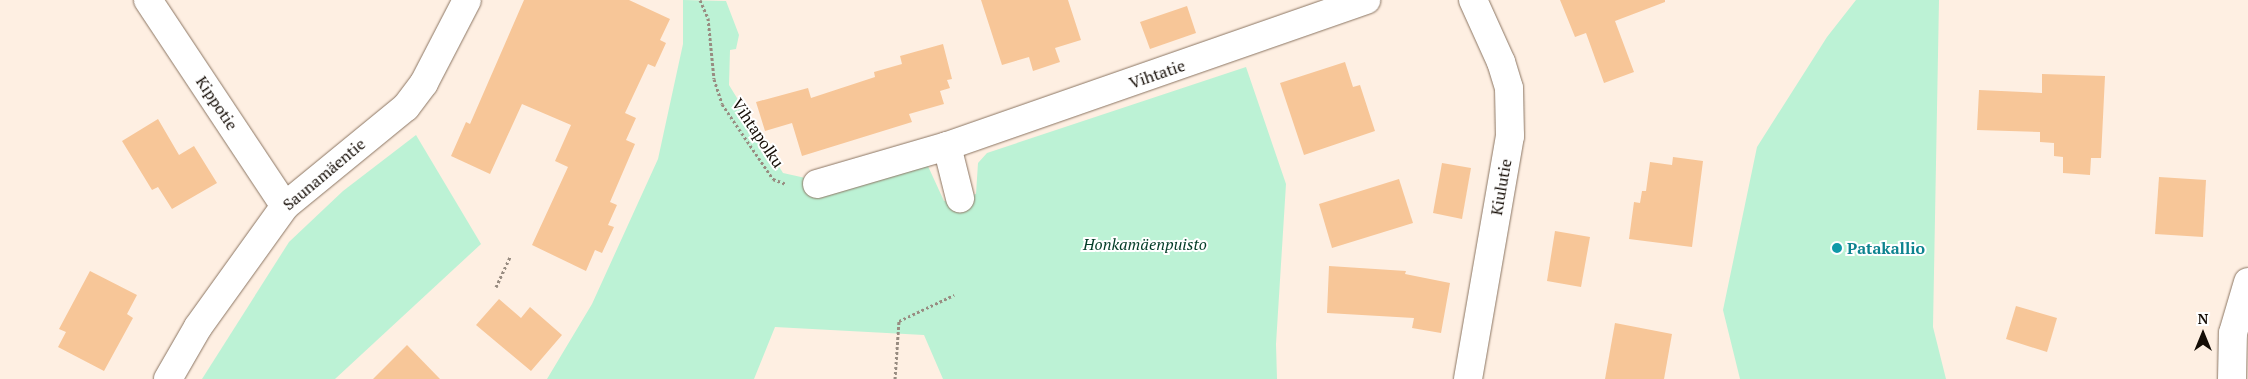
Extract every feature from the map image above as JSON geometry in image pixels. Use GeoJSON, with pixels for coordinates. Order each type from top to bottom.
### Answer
{"type":"FeatureCollection","features":[{"type":"Feature","properties":{"kind":"street","name":"Kippotie"},"geometry":{"type":"LineString","coordinates":[[148,0],[285,206]]}},
{"type":"Feature","properties":{"kind":"street","name":"Saunamäentie"},"geometry":{"type":"LineString","coordinates":[[168,379],[198,327],[285,206],[406,107],[424,83],[468,0]]}},
{"type":"Feature","properties":{"kind":"street","name":"Vihtatie"},"geometry":{"type":"LineString","coordinates":[[818,184],[947,146],[1366,0]]}},
{"type":"Feature","properties":{"kind":"street","name":"Kiulutie"},"geometry":{"type":"LineString","coordinates":[[1468,379],[1510,136],[1509,88],[1501,62],[1473,0]]}},
{"type":"Feature","properties":{"kind":"street"},"geometry":{"type":"LineString","coordinates":[[947,146],[960,198]]}},
{"type":"Feature","properties":{"kind":"street"},"geometry":{"type":"LineString","coordinates":[[2232,379],[2233,333],[2248,282]]}},
{"type":"Feature","properties":{"kind":"path","name":"Vihtapolku"},"geometry":{"type":"LineString","coordinates":[[700,0],[708,18],[714,79],[722,104],[773,179],[795,187],[818,184]]}},
{"type":"Feature","properties":{"kind":"path"},"geometry":{"type":"LineString","coordinates":[[496,287],[510,257]]}},
{"type":"Feature","properties":{"kind":"path"},"geometry":{"type":"LineString","coordinates":[[895,379],[899,321],[954,295]]}},
{"type":"Feature","properties":{"kind":"green space","name":"Honkamäenpuisto"},"geometry":{"type":"Polygon","coordinates":[[[683,0],[726,1],[739,35],[736,49],[730,50],[729,85],[783,173],[810,179],[927,164],[944,201],[976,194],[978,163],[987,153],[1246,67],[1286,184],[1276,344],[1277,379],[943,379],[924,335],[775,327],[754,379],[547,379],[592,304],[658,159],[683,44],[683,0]]]}},
{"type":"Feature","properties":{"kind":"green space"},"geometry":{"type":"Polygon","coordinates":[[[1856,0],[1939,0],[1933,327],[1946,379],[1740,379],[1723,310],[1757,147],[1827,37],[1856,0]]]}},
{"type":"Feature","properties":{"kind":"green space"},"geometry":{"type":"Polygon","coordinates":[[[416,135],[481,244],[335,379],[202,379],[289,242],[343,191],[416,135]]]}},
{"type":"Feature","properties":{"kind":"building"},"geometry":{"type":"Polygon","coordinates":[[[524,0],[629,0],[670,19],[660,40],[666,43],[655,67],[648,64],[625,113],[636,118],[626,140],[635,144],[610,202],[617,205],[608,225],[614,227],[602,253],[595,250],[586,271],[532,245],[568,167],[555,161],[571,125],[522,104],[490,174],[451,156],[466,122],[470,124],[524,0]]]}},
{"type":"Feature","properties":{"kind":"building"},"geometry":{"type":"Polygon","coordinates":[[[981,0],[1068,0],[1081,40],[1055,48],[1060,62],[1033,71],[1029,57],[1002,65],[981,0]]]}},
{"type":"Feature","properties":{"kind":"building"},"geometry":{"type":"Polygon","coordinates":[[[1560,0],[1665,0],[1665,2],[1615,21],[1634,72],[1604,83],[1586,33],[1575,37],[1560,0]]]}},
{"type":"Feature","properties":{"kind":"building"},"geometry":{"type":"Polygon","coordinates":[[[1187,6],[1196,33],[1150,49],[1140,22],[1187,6]]]}},
{"type":"Feature","properties":{"kind":"building"},"geometry":{"type":"Polygon","coordinates":[[[943,44],[952,79],[947,80],[950,88],[940,91],[944,104],[909,114],[912,122],[802,156],[792,123],[765,131],[756,102],[808,88],[811,98],[875,77],[874,72],[902,64],[900,56],[943,44]]]}},
{"type":"Feature","properties":{"kind":"building"},"geometry":{"type":"Polygon","coordinates":[[[1345,62],[1353,87],[1360,85],[1375,131],[1304,155],[1280,83],[1345,62]]]}},
{"type":"Feature","properties":{"kind":"building"},"geometry":{"type":"Polygon","coordinates":[[[2042,74],[2105,76],[2101,158],[2091,158],[2090,175],[2063,173],[2063,157],[2054,156],[2054,143],[2040,142],[2040,132],[1977,130],[1979,90],[2042,93],[2042,74]]]}},
{"type":"Feature","properties":{"kind":"building"},"geometry":{"type":"Polygon","coordinates":[[[158,119],[179,155],[194,146],[217,183],[172,209],[158,187],[152,190],[122,141],[158,119]]]}},
{"type":"Feature","properties":{"kind":"building"},"geometry":{"type":"Polygon","coordinates":[[[1673,157],[1703,161],[1692,247],[1629,239],[1634,202],[1640,203],[1642,191],[1646,191],[1650,162],[1672,165],[1673,157]]]}},
{"type":"Feature","properties":{"kind":"building"},"geometry":{"type":"Polygon","coordinates":[[[1442,163],[1471,168],[1462,219],[1433,213],[1442,163]]]}},
{"type":"Feature","properties":{"kind":"building"},"geometry":{"type":"Polygon","coordinates":[[[2159,177],[2206,180],[2203,237],[2155,234],[2159,177]]]}},
{"type":"Feature","properties":{"kind":"building"},"geometry":{"type":"Polygon","coordinates":[[[1399,179],[1413,223],[1332,248],[1319,204],[1399,179]]]}},
{"type":"Feature","properties":{"kind":"building"},"geometry":{"type":"Polygon","coordinates":[[[1555,231],[1590,237],[1581,287],[1547,281],[1555,231]]]}},
{"type":"Feature","properties":{"kind":"building"},"geometry":{"type":"Polygon","coordinates":[[[1329,266],[1406,271],[1405,274],[1450,283],[1441,333],[1412,328],[1414,318],[1327,313],[1329,266]]]}},
{"type":"Feature","properties":{"kind":"building"},"geometry":{"type":"Polygon","coordinates":[[[90,271],[137,295],[127,314],[133,318],[104,371],[58,347],[66,332],[59,329],[90,271]]]}},
{"type":"Feature","properties":{"kind":"building"},"geometry":{"type":"Polygon","coordinates":[[[499,299],[521,318],[530,307],[562,335],[531,371],[476,325],[499,299]]]}},
{"type":"Feature","properties":{"kind":"building"},"geometry":{"type":"Polygon","coordinates":[[[2016,306],[2057,318],[2047,352],[2006,339],[2016,306]]]}},
{"type":"Feature","properties":{"kind":"building"},"geometry":{"type":"Polygon","coordinates":[[[1615,323],[1672,334],[1664,379],[1605,379],[1615,323]]]}},
{"type":"Feature","properties":{"kind":"building"},"geometry":{"type":"Polygon","coordinates":[[[407,345],[440,379],[373,379],[407,345]]]}},
{"type":"Feature","properties":{"kind":"place","name":"Patakallio"},"geometry":{"type":"Point","coordinates":[1837,248]}}]}
